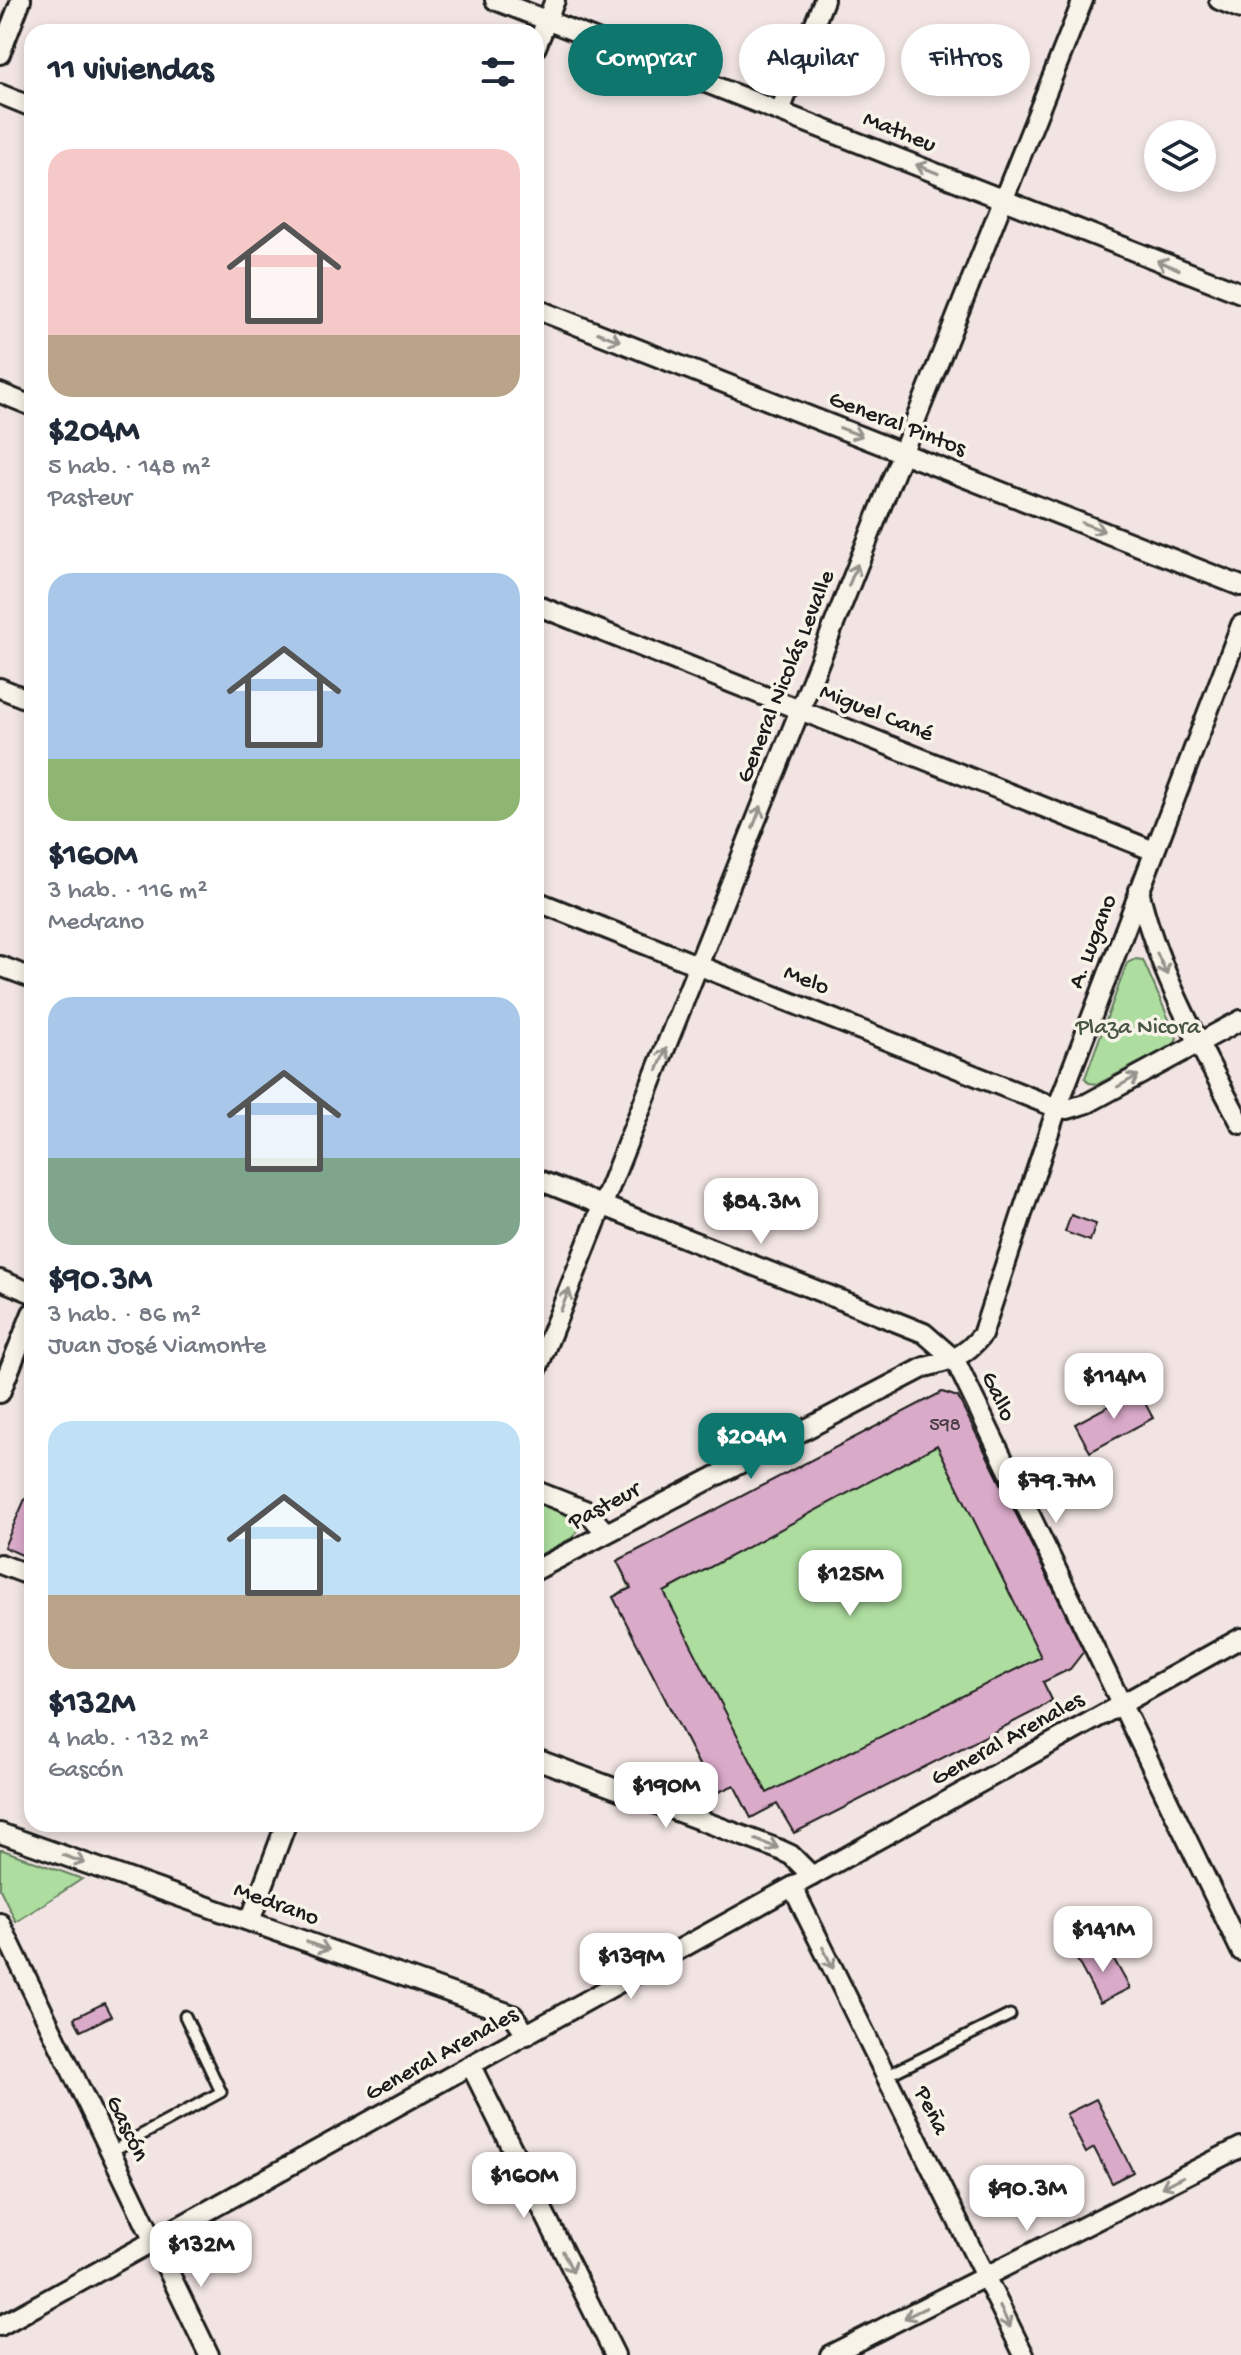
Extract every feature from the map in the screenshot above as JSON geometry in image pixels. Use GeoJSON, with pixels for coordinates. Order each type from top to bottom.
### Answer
{"type":"FeatureCollection","features":[{"type":"Feature","properties":{"kind":"street"},"geometry":{"type":"LineString","coordinates":[[0,54],[21,0]]}},
{"type":"Feature","properties":{"kind":"street","name":"Matheu"},"geometry":{"type":"LineString","coordinates":[[495,0],[1241,293]]}},
{"type":"Feature","properties":{"kind":"street"},"geometry":{"type":"LineString","coordinates":[[544,28],[555,0]]}},
{"type":"Feature","properties":{"kind":"street"},"geometry":{"type":"LineString","coordinates":[[780,111],[824,0]]}},
{"type":"Feature","properties":{"kind":"street","name":"General Nicolás Levalle"},"geometry":{"type":"LineString","coordinates":[[544,1352],[1083,0]]}},
{"type":"Feature","properties":{"kind":"street"},"geometry":{"type":"LineString","coordinates":[[1219,0],[1241,9]]}},
{"type":"Feature","properties":{"kind":"street"},"geometry":{"type":"LineString","coordinates":[[0,94],[24,104]]}},
{"type":"Feature","properties":{"kind":"street","name":"General Pintos"},"geometry":{"type":"LineString","coordinates":[[544,312],[1241,586]]}},
{"type":"Feature","properties":{"kind":"street"},"geometry":{"type":"LineString","coordinates":[[0,393],[24,403]]}},
{"type":"Feature","properties":{"kind":"street","name":"Miguel Cané"},"geometry":{"type":"LineString","coordinates":[[544,608],[1154,851]]}},
{"type":"Feature","properties":{"kind":"street","name":"A. Lugano"},"geometry":{"type":"LineString","coordinates":[[955,1360],[970,1350],[982,1335],[1057,1108],[1241,625]]}},
{"type":"Feature","properties":{"kind":"street"},"geometry":{"type":"LineString","coordinates":[[0,688],[24,698]]}},
{"type":"Feature","properties":{"kind":"street"},"geometry":{"type":"LineString","coordinates":[[1139,890],[1157,952],[1241,1124]]}},
{"type":"Feature","properties":{"kind":"street","name":"Melo"},"geometry":{"type":"LineString","coordinates":[[544,904],[1057,1108]]}},
{"type":"Feature","properties":{"kind":"street"},"geometry":{"type":"LineString","coordinates":[[0,966],[24,975]]}},
{"type":"Feature","properties":{"kind":"street"},"geometry":{"type":"LineString","coordinates":[[1057,1108],[1068,1109],[1088,1103],[1241,1020]]}},
{"type":"Feature","properties":{"kind":"street","name":"Gallo"},"geometry":{"type":"LineString","coordinates":[[544,1182],[924,1333],[955,1360],[1241,1951]]}},
{"type":"Feature","properties":{"kind":"street"},"geometry":{"type":"LineString","coordinates":[[0,1280],[24,1290]]}},
{"type":"Feature","properties":{"kind":"street"},"geometry":{"type":"LineString","coordinates":[[0,1393],[24,1333]]}},
{"type":"Feature","properties":{"kind":"street","name":"Pasteur"},"geometry":{"type":"LineString","coordinates":[[544,1566],[925,1367],[955,1360]]}},
{"type":"Feature","properties":{"kind":"street"},"geometry":{"type":"LineString","coordinates":[[544,1494],[587,1511],[606,1533]]}},
{"type":"Feature","properties":{"kind":"street"},"geometry":{"type":"LineString","coordinates":[[0,1564],[24,1573]]}},
{"type":"Feature","properties":{"kind":"street","name":"General Arenales"},"geometry":{"type":"LineString","coordinates":[[0,2326],[1241,1638]]}},
{"type":"Feature","properties":{"kind":"street"},"geometry":{"type":"LineString","coordinates":[[544,1762],[778,1849],[791,1855],[812,1876]]}},
{"type":"Feature","properties":{"kind":"street"},"geometry":{"type":"LineString","coordinates":[[250,1921],[283,1832]]}},
{"type":"Feature","properties":{"kind":"street","name":"Medrano"},"geometry":{"type":"LineString","coordinates":[[0,1833],[513,2015],[527,2035]]}},
{"type":"Feature","properties":{"kind":"street","name":"Peña"},"geometry":{"type":"LineString","coordinates":[[793,1888],[1024,2355]]}},
{"type":"Feature","properties":{"kind":"street","name":"Gascón"},"geometry":{"type":"LineString","coordinates":[[0,1923],[209,2355]]}},
{"type":"Feature","properties":{"kind":"street"},"geometry":{"type":"LineString","coordinates":[[471,2066],[615,2355]]}},
{"type":"Feature","properties":{"kind":"street"},"geometry":{"type":"LineString","coordinates":[[830,2355],[1241,2147]]}},
{"type":"Feature","properties":{"kind":"lane"},"geometry":{"type":"LineString","coordinates":[[886,2076],[1010,2015]]}},
{"type":"Feature","properties":{"kind":"lane"},"geometry":{"type":"LineString","coordinates":[[110,2152],[221,2092],[185,2016]]}},
{"type":"Feature","properties":{"kind":"green space","name":"Plaza Nicora"},"geometry":{"type":"Polygon","coordinates":[[[1135,959],[1143,960],[1177,1038],[1174,1045],[1098,1084],[1089,1083],[1085,1078],[1127,963],[1135,959]]]}},
{"type":"Feature","properties":{"kind":"green space"},"geometry":{"type":"Polygon","coordinates":[[[942,1392],[958,1397],[1084,1651],[1070,1669],[1043,1682],[1052,1700],[1039,1709],[794,1833],[777,1804],[751,1818],[734,1785],[714,1794],[613,1597],[630,1588],[617,1561],[942,1392]]]}},
{"type":"Feature","properties":{"kind":"green space"},"geometry":{"type":"Polygon","coordinates":[[[544,1505],[573,1518],[578,1529],[572,1538],[544,1553],[544,1505]]]}},
{"type":"Feature","properties":{"kind":"green space"},"geometry":{"type":"Polygon","coordinates":[[[0,1850],[82,1879],[16,1922],[0,1889],[0,1850]]]}},
{"type":"Feature","properties":{"kind":"building"},"geometry":{"type":"Polygon","coordinates":[[[1071,1215],[1096,1224],[1090,1241],[1065,1232],[1071,1215]]]}},
{"type":"Feature","properties":{"kind":"building"},"geometry":{"type":"Polygon","coordinates":[[[1138,1390],[1153,1418],[1090,1452],[1075,1424],[1138,1390]]]}},
{"type":"Feature","properties":{"kind":"building"},"geometry":{"type":"Polygon","coordinates":[[[942,1392],[958,1397],[1084,1651],[1070,1669],[1043,1682],[1052,1700],[1039,1709],[794,1833],[777,1804],[751,1818],[734,1785],[714,1794],[613,1597],[631,1588],[617,1561],[942,1392]],[[937,1445],[664,1592],[767,1793],[1041,1657],[937,1445]]]}},
{"type":"Feature","properties":{"kind":"building"},"geometry":{"type":"Polygon","coordinates":[[[24,1501],[24,1556],[4,1547],[24,1501]]]}},
{"type":"Feature","properties":{"kind":"building"},"geometry":{"type":"Polygon","coordinates":[[[1106,1945],[1130,1988],[1100,2003],[1077,1960],[1106,1945]]]}},
{"type":"Feature","properties":{"kind":"building"},"geometry":{"type":"Polygon","coordinates":[[[104,2003],[111,2016],[81,2031],[74,2018],[104,2003]]]}},
{"type":"Feature","properties":{"kind":"building"},"geometry":{"type":"Polygon","coordinates":[[[1096,2099],[1133,2172],[1112,2183],[1094,2148],[1086,2153],[1066,2114],[1096,2099]]]}}]}
